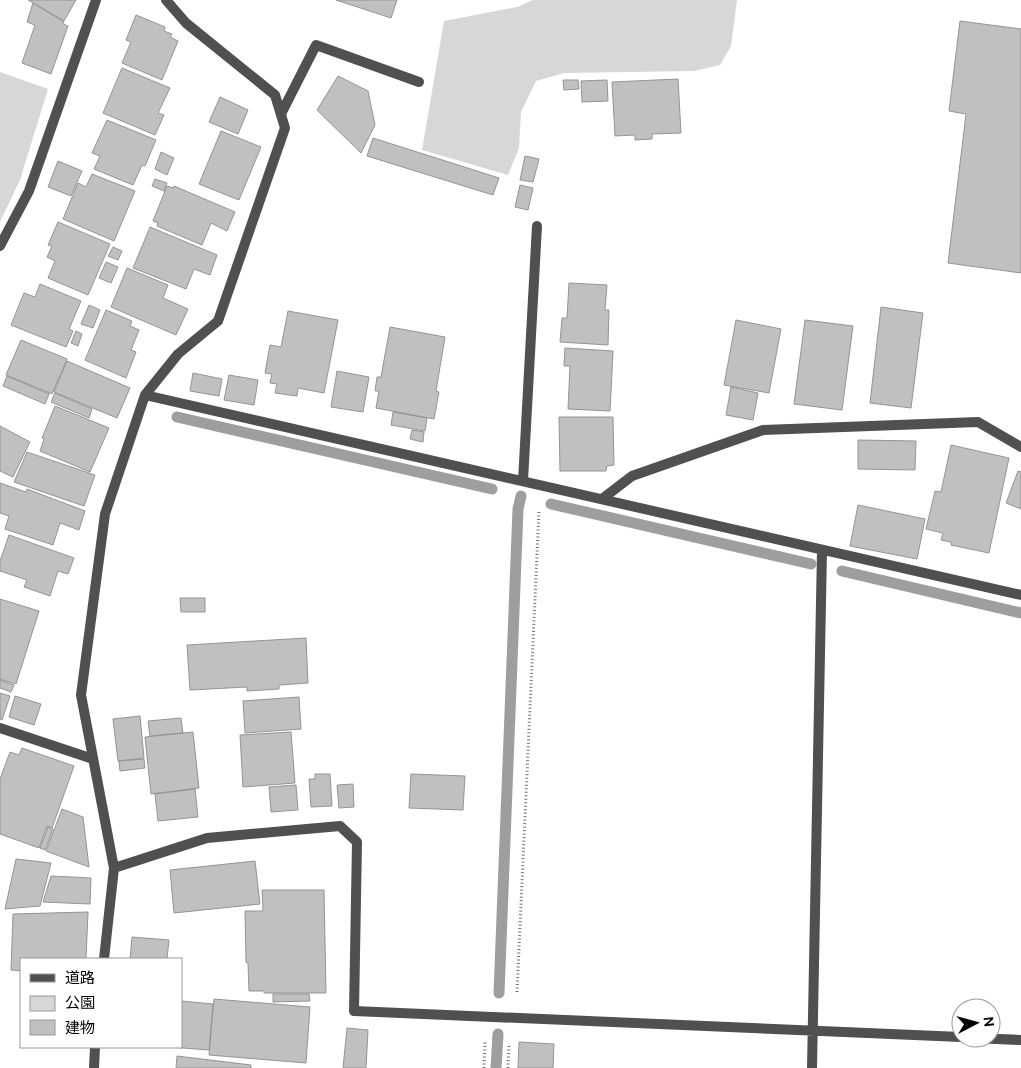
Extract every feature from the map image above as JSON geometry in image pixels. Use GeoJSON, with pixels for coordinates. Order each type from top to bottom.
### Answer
{"type":"FeatureCollection","features":[{"type":"Feature","properties":{"kind":"street"},"geometry":{"type":"LineString","coordinates":[[0,246],[29,191],[96,0]]}},
{"type":"Feature","properties":{"kind":"street"},"geometry":{"type":"LineString","coordinates":[[104,958],[114,868],[81,695],[105,514],[145,395],[178,354],[218,320],[286,128],[275,95],[186,23],[166,0]]}},
{"type":"Feature","properties":{"kind":"street"},"geometry":{"type":"LineString","coordinates":[[281,114],[316,45],[419,82]]}},
{"type":"Feature","properties":{"kind":"street"},"geometry":{"type":"LineString","coordinates":[[523,481],[537,226]]}},
{"type":"Feature","properties":{"kind":"street"},"geometry":{"type":"LineString","coordinates":[[145,395],[1021,595]]}},
{"type":"Feature","properties":{"kind":"street"},"geometry":{"type":"LineString","coordinates":[[602,499],[632,476],[763,430],[978,422],[1021,447]]}},
{"type":"Feature","properties":{"kind":"street"},"geometry":{"type":"LineString","coordinates":[[812,1068],[822,550]]}},
{"type":"Feature","properties":{"kind":"street"},"geometry":{"type":"LineString","coordinates":[[0,728],[93,759]]}},
{"type":"Feature","properties":{"kind":"street"},"geometry":{"type":"LineString","coordinates":[[114,868],[207,838],[340,826],[357,842],[354,1011],[951,1038]]}},
{"type":"Feature","properties":{"kind":"street"},"geometry":{"type":"LineString","coordinates":[[1001,1039],[1021,1040]]}},
{"type":"Feature","properties":{"kind":"street"},"geometry":{"type":"LineString","coordinates":[[94,1068],[95,1048]]}},
{"type":"Feature","properties":{"kind":"path"},"geometry":{"type":"LineString","coordinates":[[516,1018],[540,486]]}},
{"type":"Feature","properties":{"kind":"green space"},"geometry":{"type":"Polygon","coordinates":[[[533,0],[737,0],[731,46],[720,65],[694,71],[564,73],[536,81],[521,112],[519,148],[508,175],[422,150],[444,21],[517,7],[533,0]]]}},
{"type":"Feature","properties":{"kind":"green space"},"geometry":{"type":"Polygon","coordinates":[[[0,72],[48,89],[20,180],[0,222],[0,72]]]}},
{"type":"Feature","properties":{"kind":"building"},"geometry":{"type":"Polygon","coordinates":[[[28,0],[76,0],[64,21],[28,0]]]}},
{"type":"Feature","properties":{"kind":"building"},"geometry":{"type":"Polygon","coordinates":[[[336,0],[397,0],[391,18],[336,0]]]}},
{"type":"Feature","properties":{"kind":"building"},"geometry":{"type":"Polygon","coordinates":[[[33,3],[68,26],[51,74],[22,63],[35,25],[27,22],[33,3]]]}},
{"type":"Feature","properties":{"kind":"building"},"geometry":{"type":"Polygon","coordinates":[[[136,15],[165,27],[164,31],[172,34],[170,37],[178,41],[162,80],[122,63],[131,42],[126,40],[136,15]]]}},
{"type":"Feature","properties":{"kind":"building"},"geometry":{"type":"Polygon","coordinates":[[[960,21],[1021,29],[1021,273],[948,263],[966,114],[949,111],[960,21]]]}},
{"type":"Feature","properties":{"kind":"building"},"geometry":{"type":"Polygon","coordinates":[[[122,68],[170,88],[158,113],[164,115],[155,135],[103,113],[122,68]]]}},
{"type":"Feature","properties":{"kind":"building"},"geometry":{"type":"Polygon","coordinates":[[[338,76],[368,91],[375,125],[361,153],[317,110],[338,76]]]}},
{"type":"Feature","properties":{"kind":"building"},"geometry":{"type":"Polygon","coordinates":[[[678,79],[681,133],[652,134],[652,139],[635,140],[635,135],[615,136],[612,82],[678,79]]]}},
{"type":"Feature","properties":{"kind":"building"},"geometry":{"type":"Polygon","coordinates":[[[563,80],[578,80],[579,89],[564,90],[563,80]]]}},
{"type":"Feature","properties":{"kind":"building"},"geometry":{"type":"Polygon","coordinates":[[[607,80],[608,101],[582,102],[581,81],[607,80]]]}},
{"type":"Feature","properties":{"kind":"building"},"geometry":{"type":"Polygon","coordinates":[[[220,97],[248,110],[238,134],[209,122],[220,97]]]}},
{"type":"Feature","properties":{"kind":"building"},"geometry":{"type":"Polygon","coordinates":[[[107,120],[156,140],[145,166],[142,165],[133,185],[94,169],[100,156],[92,153],[107,120]]]}},
{"type":"Feature","properties":{"kind":"building"},"geometry":{"type":"Polygon","coordinates":[[[221,131],[261,147],[239,200],[199,184],[221,131]]]}},
{"type":"Feature","properties":{"kind":"building"},"geometry":{"type":"Polygon","coordinates":[[[373,138],[499,178],[493,195],[367,156],[373,138]]]}},
{"type":"Feature","properties":{"kind":"building"},"geometry":{"type":"Polygon","coordinates":[[[161,152],[174,158],[167,175],[155,169],[161,152]]]}},
{"type":"Feature","properties":{"kind":"building"},"geometry":{"type":"Polygon","coordinates":[[[525,156],[539,159],[533,182],[520,180],[525,156]]]}},
{"type":"Feature","properties":{"kind":"building"},"geometry":{"type":"Polygon","coordinates":[[[58,161],[82,171],[71,196],[48,187],[58,161]]]}},
{"type":"Feature","properties":{"kind":"building"},"geometry":{"type":"Polygon","coordinates":[[[92,174],[135,191],[114,241],[63,219],[78,183],[86,187],[92,174]]]}},
{"type":"Feature","properties":{"kind":"building"},"geometry":{"type":"Polygon","coordinates":[[[155,179],[167,183],[164,191],[152,186],[155,179]]]}},
{"type":"Feature","properties":{"kind":"building"},"geometry":{"type":"Polygon","coordinates":[[[520,185],[533,188],[528,210],[515,207],[520,185]]]}},
{"type":"Feature","properties":{"kind":"building"},"geometry":{"type":"Polygon","coordinates":[[[167,186],[173,188],[174,186],[235,212],[227,231],[211,223],[202,245],[157,226],[158,223],[153,221],[167,186]]]}},
{"type":"Feature","properties":{"kind":"building"},"geometry":{"type":"Polygon","coordinates":[[[58,222],[110,244],[88,295],[48,278],[55,261],[47,257],[52,246],[48,245],[58,222]]]}},
{"type":"Feature","properties":{"kind":"building"},"geometry":{"type":"Polygon","coordinates":[[[150,227],[217,255],[210,275],[194,269],[186,289],[133,268],[150,227]]]}},
{"type":"Feature","properties":{"kind":"building"},"geometry":{"type":"Polygon","coordinates":[[[113,247],[122,251],[118,260],[108,256],[113,247]]]}},
{"type":"Feature","properties":{"kind":"building"},"geometry":{"type":"Polygon","coordinates":[[[106,262],[118,267],[111,283],[99,278],[106,262]]]}},
{"type":"Feature","properties":{"kind":"building"},"geometry":{"type":"Polygon","coordinates":[[[127,268],[168,285],[163,298],[188,309],[176,335],[111,307],[127,268]]]}},
{"type":"Feature","properties":{"kind":"building"},"geometry":{"type":"Polygon","coordinates":[[[569,283],[607,285],[605,310],[609,310],[608,345],[560,342],[562,318],[567,318],[569,283]]]}},
{"type":"Feature","properties":{"kind":"building"},"geometry":{"type":"Polygon","coordinates":[[[40,284],[81,301],[69,329],[73,331],[66,347],[11,325],[24,293],[35,297],[40,284]]]}},
{"type":"Feature","properties":{"kind":"building"},"geometry":{"type":"Polygon","coordinates":[[[89,305],[100,310],[93,328],[81,324],[89,305]]]}},
{"type":"Feature","properties":{"kind":"building"},"geometry":{"type":"Polygon","coordinates":[[[881,307],[923,313],[911,408],[870,403],[881,307]]]}},
{"type":"Feature","properties":{"kind":"building"},"geometry":{"type":"Polygon","coordinates":[[[106,310],[132,321],[130,326],[139,330],[131,350],[136,352],[126,378],[85,360],[106,310]]]}},
{"type":"Feature","properties":{"kind":"building"},"geometry":{"type":"Polygon","coordinates":[[[288,311],[338,320],[324,393],[298,388],[297,396],[275,393],[277,384],[270,383],[272,374],[265,373],[270,345],[281,347],[288,311]]]}},
{"type":"Feature","properties":{"kind":"building"},"geometry":{"type":"Polygon","coordinates":[[[736,320],[781,329],[769,393],[724,385],[736,320]]]}},
{"type":"Feature","properties":{"kind":"building"},"geometry":{"type":"Polygon","coordinates":[[[805,320],[853,326],[842,410],[794,404],[805,320]]]}},
{"type":"Feature","properties":{"kind":"building"},"geometry":{"type":"Polygon","coordinates":[[[390,327],[445,337],[436,391],[439,392],[434,419],[376,408],[379,391],[375,391],[377,377],[381,377],[390,327]]]}},
{"type":"Feature","properties":{"kind":"building"},"geometry":{"type":"Polygon","coordinates":[[[76,331],[82,334],[78,346],[71,343],[76,331]]]}},
{"type":"Feature","properties":{"kind":"building"},"geometry":{"type":"Polygon","coordinates":[[[21,340],[67,359],[52,394],[6,375],[21,340]]]}},
{"type":"Feature","properties":{"kind":"building"},"geometry":{"type":"Polygon","coordinates":[[[565,348],[613,351],[610,411],[568,409],[570,366],[564,366],[565,348]]]}},
{"type":"Feature","properties":{"kind":"building"},"geometry":{"type":"Polygon","coordinates":[[[67,361],[130,388],[117,418],[54,392],[67,361]]]}},
{"type":"Feature","properties":{"kind":"building"},"geometry":{"type":"Polygon","coordinates":[[[337,371],[369,377],[363,412],[331,407],[337,371]]]}},
{"type":"Feature","properties":{"kind":"building"},"geometry":{"type":"Polygon","coordinates":[[[193,373],[222,379],[219,396],[190,391],[193,373]]]}},
{"type":"Feature","properties":{"kind":"building"},"geometry":{"type":"Polygon","coordinates":[[[229,375],[258,380],[254,405],[224,400],[229,375]]]}},
{"type":"Feature","properties":{"kind":"building"},"geometry":{"type":"Polygon","coordinates":[[[7,376],[49,394],[45,404],[3,386],[7,376]]]}},
{"type":"Feature","properties":{"kind":"building"},"geometry":{"type":"Polygon","coordinates":[[[731,387],[758,393],[753,420],[726,415],[731,387]]]}},
{"type":"Feature","properties":{"kind":"building"},"geometry":{"type":"Polygon","coordinates":[[[55,393],[92,409],[89,418],[51,402],[55,393]]]}},
{"type":"Feature","properties":{"kind":"building"},"geometry":{"type":"Polygon","coordinates":[[[55,406],[109,428],[90,472],[40,451],[44,439],[42,438],[55,406]]]}},
{"type":"Feature","properties":{"kind":"building"},"geometry":{"type":"Polygon","coordinates":[[[393,412],[427,418],[425,431],[391,425],[393,412]]]}},
{"type":"Feature","properties":{"kind":"building"},"geometry":{"type":"Polygon","coordinates":[[[559,417],[613,417],[614,465],[607,466],[606,471],[560,471],[559,417]]]}},
{"type":"Feature","properties":{"kind":"building"},"geometry":{"type":"Polygon","coordinates":[[[0,426],[30,442],[13,477],[0,471],[0,426]]]}},
{"type":"Feature","properties":{"kind":"building"},"geometry":{"type":"Polygon","coordinates":[[[412,430],[424,432],[423,442],[410,439],[412,430]]]}},
{"type":"Feature","properties":{"kind":"building"},"geometry":{"type":"Polygon","coordinates":[[[858,440],[916,441],[915,470],[858,469],[858,440]]]}},
{"type":"Feature","properties":{"kind":"building"},"geometry":{"type":"Polygon","coordinates":[[[951,445],[1009,458],[989,553],[951,545],[951,542],[941,540],[943,533],[926,529],[935,491],[941,492],[951,445]]]}},
{"type":"Feature","properties":{"kind":"building"},"geometry":{"type":"Polygon","coordinates":[[[27,452],[95,475],[84,506],[14,482],[27,452]]]}},
{"type":"Feature","properties":{"kind":"building"},"geometry":{"type":"Polygon","coordinates":[[[1018,471],[1021,472],[1021,509],[1006,503],[1018,471]]]}},
{"type":"Feature","properties":{"kind":"building"},"geometry":{"type":"Polygon","coordinates":[[[0,483],[26,492],[27,489],[85,511],[79,530],[60,523],[53,545],[5,529],[9,516],[0,513],[0,483]]]}},
{"type":"Feature","properties":{"kind":"building"},"geometry":{"type":"Polygon","coordinates":[[[858,505],[925,519],[917,559],[850,546],[858,505]]]}},
{"type":"Feature","properties":{"kind":"building"},"geometry":{"type":"Polygon","coordinates":[[[9,535],[74,558],[68,574],[58,571],[50,596],[24,587],[27,580],[0,571],[0,561],[9,535]]]}},
{"type":"Feature","properties":{"kind":"building"},"geometry":{"type":"Polygon","coordinates":[[[180,598],[205,598],[205,612],[181,612],[180,598]]]}},
{"type":"Feature","properties":{"kind":"building"},"geometry":{"type":"Polygon","coordinates":[[[0,599],[39,611],[16,684],[0,679],[0,599]]]}},
{"type":"Feature","properties":{"kind":"building"},"geometry":{"type":"Polygon","coordinates":[[[306,638],[308,683],[279,685],[279,689],[247,691],[247,687],[190,690],[187,645],[306,638]]]}},
{"type":"Feature","properties":{"kind":"building"},"geometry":{"type":"Polygon","coordinates":[[[0,680],[14,685],[11,692],[0,688],[0,680]]]}},
{"type":"Feature","properties":{"kind":"building"},"geometry":{"type":"Polygon","coordinates":[[[0,693],[10,696],[2,720],[0,719],[0,693]]]}},
{"type":"Feature","properties":{"kind":"building"},"geometry":{"type":"Polygon","coordinates":[[[15,696],[41,704],[34,725],[9,717],[15,696]]]}},
{"type":"Feature","properties":{"kind":"building"},"geometry":{"type":"Polygon","coordinates":[[[299,697],[301,729],[245,733],[243,701],[299,697]]]}},
{"type":"Feature","properties":{"kind":"building"},"geometry":{"type":"Polygon","coordinates":[[[140,716],[144,758],[118,761],[113,719],[140,716]]]}},
{"type":"Feature","properties":{"kind":"building"},"geometry":{"type":"Polygon","coordinates":[[[181,718],[183,733],[150,736],[148,721],[181,718]]]}},
{"type":"Feature","properties":{"kind":"building"},"geometry":{"type":"Polygon","coordinates":[[[193,732],[199,788],[151,794],[145,737],[193,732]]]}},
{"type":"Feature","properties":{"kind":"building"},"geometry":{"type":"Polygon","coordinates":[[[291,732],[295,783],[243,787],[240,735],[291,732]]]}},
{"type":"Feature","properties":{"kind":"building"},"geometry":{"type":"Polygon","coordinates":[[[22,748],[74,766],[52,828],[47,826],[39,848],[0,834],[0,779],[10,752],[19,755],[22,748]]]}},
{"type":"Feature","properties":{"kind":"building"},"geometry":{"type":"Polygon","coordinates":[[[144,759],[145,768],[120,771],[119,761],[144,759]]]}},
{"type":"Feature","properties":{"kind":"building"},"geometry":{"type":"Polygon","coordinates":[[[315,774],[330,774],[332,806],[311,807],[309,779],[315,779],[315,774]]]}},
{"type":"Feature","properties":{"kind":"building"},"geometry":{"type":"Polygon","coordinates":[[[411,774],[465,776],[463,810],[409,808],[411,774]]]}},
{"type":"Feature","properties":{"kind":"building"},"geometry":{"type":"Polygon","coordinates":[[[353,784],[354,807],[339,808],[337,785],[353,784]]]}},
{"type":"Feature","properties":{"kind":"building"},"geometry":{"type":"Polygon","coordinates":[[[296,785],[298,810],[271,812],[269,787],[296,785]]]}},
{"type":"Feature","properties":{"kind":"building"},"geometry":{"type":"Polygon","coordinates":[[[195,789],[198,817],[158,821],[155,794],[195,789]]]}},
{"type":"Feature","properties":{"kind":"building"},"geometry":{"type":"Polygon","coordinates":[[[62,809],[83,817],[89,867],[46,851],[62,809]]]}},
{"type":"Feature","properties":{"kind":"building"},"geometry":{"type":"Polygon","coordinates":[[[48,827],[53,829],[45,850],[40,848],[48,827]]]}},
{"type":"Feature","properties":{"kind":"building"},"geometry":{"type":"Polygon","coordinates":[[[16,859],[51,863],[40,906],[5,909],[16,859]]]}},
{"type":"Feature","properties":{"kind":"building"},"geometry":{"type":"Polygon","coordinates":[[[255,861],[260,904],[174,913],[170,870],[255,861]]]}},
{"type":"Feature","properties":{"kind":"building"},"geometry":{"type":"Polygon","coordinates":[[[51,876],[91,878],[90,904],[43,902],[51,876]]]}},
{"type":"Feature","properties":{"kind":"building"},"geometry":{"type":"Polygon","coordinates":[[[262,890],[324,890],[326,993],[264,993],[264,991],[249,991],[248,963],[246,962],[245,911],[263,911],[262,890]]]}},
{"type":"Feature","properties":{"kind":"building"},"geometry":{"type":"Polygon","coordinates":[[[88,912],[86,958],[20,958],[20,971],[11,970],[13,914],[88,912]]]}},
{"type":"Feature","properties":{"kind":"building"},"geometry":{"type":"Polygon","coordinates":[[[132,937],[169,940],[167,958],[130,958],[132,937]]]}},
{"type":"Feature","properties":{"kind":"building"},"geometry":{"type":"Polygon","coordinates":[[[273,994],[309,994],[310,1001],[273,1002],[273,994]]]}},
{"type":"Feature","properties":{"kind":"building"},"geometry":{"type":"Polygon","coordinates":[[[214,999],[310,1007],[306,1063],[209,1055],[214,999]]]}},
{"type":"Feature","properties":{"kind":"building"},"geometry":{"type":"Polygon","coordinates":[[[182,1001],[213,1004],[209,1050],[182,1048],[182,1001]]]}},
{"type":"Feature","properties":{"kind":"building"},"geometry":{"type":"Polygon","coordinates":[[[347,1028],[368,1030],[366,1068],[343,1068],[347,1028]]]}},
{"type":"Feature","properties":{"kind":"building"},"geometry":{"type":"Polygon","coordinates":[[[519,1042],[554,1044],[553,1068],[518,1068],[519,1042]]]}},
{"type":"Feature","properties":{"kind":"building"},"geometry":{"type":"Polygon","coordinates":[[[177,1056],[251,1065],[251,1068],[176,1068],[177,1056]]]}},
{"type":"Feature","properties":{"kind":"waterway"},"geometry":{"type":"LineString","coordinates":[[177,417],[492,489]]}},
{"type":"Feature","properties":{"kind":"waterway"},"geometry":{"type":"LineString","coordinates":[[499,993],[518,509],[521,496]]}},
{"type":"Feature","properties":{"kind":"waterway"},"geometry":{"type":"LineString","coordinates":[[551,504],[811,564]]}},
{"type":"Feature","properties":{"kind":"waterway"},"geometry":{"type":"LineString","coordinates":[[842,571],[1021,613]]}},
{"type":"Feature","properties":{"kind":"waterway"},"geometry":{"type":"LineString","coordinates":[[496,1068],[498,1034]]}}]}
